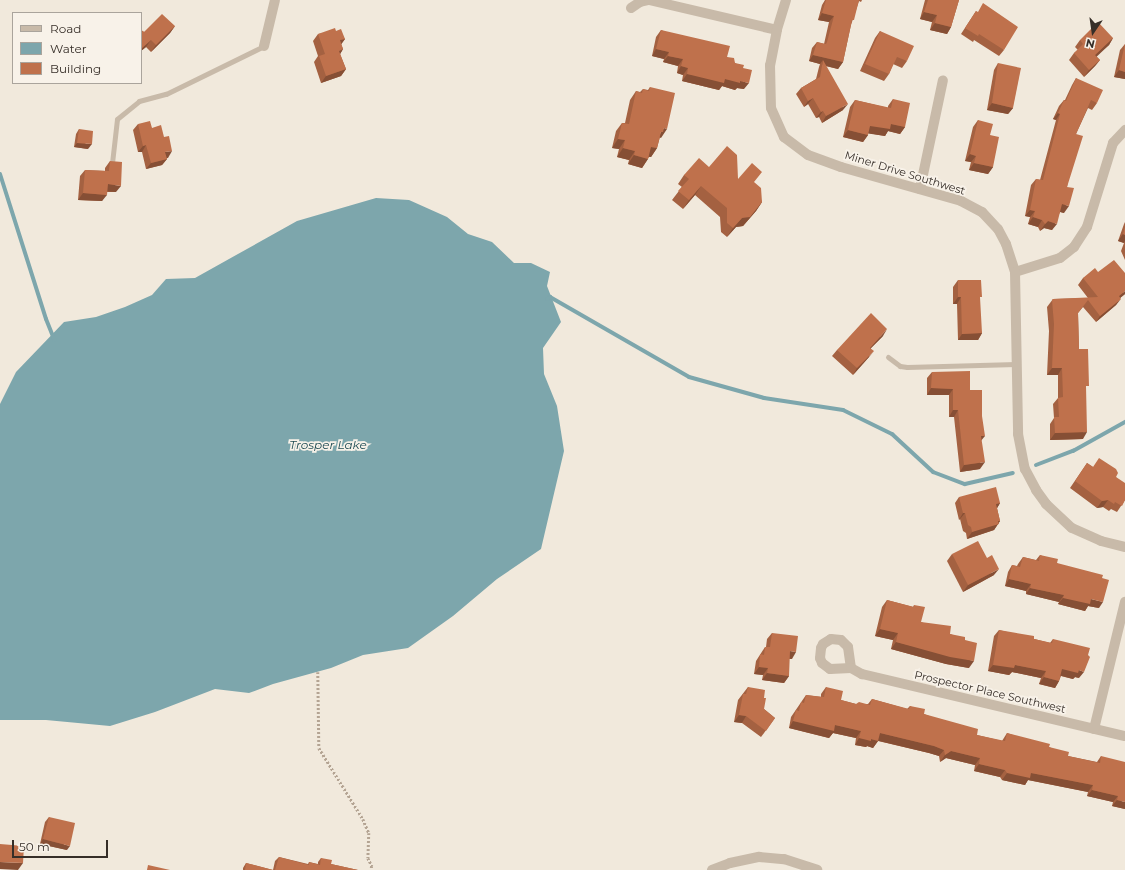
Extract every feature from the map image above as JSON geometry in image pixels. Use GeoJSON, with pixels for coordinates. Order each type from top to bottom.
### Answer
{"type":"FeatureCollection","features":[{"type":"Feature","properties":{"kind":"street"},"geometry":{"type":"LineString","coordinates":[[264,46],[275,0]]}},
{"type":"Feature","properties":{"kind":"street"},"geometry":{"type":"LineString","coordinates":[[631,8],[640,2],[649,0],[777,30]]}},
{"type":"Feature","properties":{"kind":"street","name":"Miner Drive Southwest"},"geometry":{"type":"LineString","coordinates":[[786,0],[777,30],[770,66],[771,108],[784,137],[808,154],[841,167],[961,201],[982,212],[1002,236],[1015,272],[1016,364],[1020,452],[1025,469],[1036,490],[1046,504],[1072,528],[1101,540],[1125,547]]}},
{"type":"Feature","properties":{"kind":"street"},"geometry":{"type":"LineString","coordinates":[[920,189],[943,80]]}},
{"type":"Feature","properties":{"kind":"street"},"geometry":{"type":"LineString","coordinates":[[1015,272],[1060,258],[1074,247],[1087,227],[1113,143],[1125,130]]}},
{"type":"Feature","properties":{"kind":"street"},"geometry":{"type":"LineString","coordinates":[[1094,729],[1125,602]]}},
{"type":"Feature","properties":{"kind":"street","name":"Prospector Place Southwest"},"geometry":{"type":"LineString","coordinates":[[851,668],[862,674],[1125,736]]}},
{"type":"Feature","properties":{"kind":"street"},"geometry":{"type":"LineString","coordinates":[[712,870],[745,859],[766,857],[797,862],[817,870]]}},
{"type":"Feature","properties":{"kind":"lane"},"geometry":{"type":"LineString","coordinates":[[112,163],[117,119],[139,101],[166,94],[264,46]]}},
{"type":"Feature","properties":{"kind":"lane"},"geometry":{"type":"LineString","coordinates":[[888,357],[900,366],[907,367],[1016,364]]}},
{"type":"Feature","properties":{"kind":"path"},"geometry":{"type":"LineString","coordinates":[[318,672],[319,748],[363,819],[369,833],[368,858],[372,866],[371,870]]}},
{"type":"Feature","properties":{"kind":"water","name":"Trosper Lake"},"geometry":{"type":"Polygon","coordinates":[[[376,198],[409,200],[447,217],[468,234],[492,242],[514,263],[531,263],[550,272],[547,286],[561,322],[543,348],[544,374],[557,406],[564,451],[541,549],[497,579],[453,616],[408,648],[363,655],[331,668],[273,684],[249,693],[215,689],[155,712],[110,726],[46,720],[0,720],[0,404],[16,372],[64,322],[96,317],[125,307],[152,295],[166,279],[195,278],[297,221],[376,198]]]}},
{"type":"Feature","properties":{"kind":"building"},"geometry":{"type":"Polygon","coordinates":[[[826,0],[859,0],[854,20],[852,20],[843,62],[813,55],[817,42],[826,44],[834,16],[822,13],[826,0]]]}},
{"type":"Feature","properties":{"kind":"building"},"geometry":{"type":"Polygon","coordinates":[[[928,0],[959,0],[951,27],[935,23],[937,15],[924,12],[928,0]]]}},
{"type":"Feature","properties":{"kind":"building"},"geometry":{"type":"Polygon","coordinates":[[[983,3],[1018,27],[1004,50],[979,34],[978,36],[965,28],[976,11],[978,12],[983,3]]]}},
{"type":"Feature","properties":{"kind":"building"},"geometry":{"type":"Polygon","coordinates":[[[162,14],[175,26],[156,45],[151,40],[142,48],[142,31],[144,32],[162,14]]]}},
{"type":"Feature","properties":{"kind":"building"},"geometry":{"type":"Polygon","coordinates":[[[1098,22],[1113,38],[1095,55],[1100,60],[1089,70],[1074,53],[1083,44],[1080,40],[1098,22]]]}},
{"type":"Feature","properties":{"kind":"building"},"geometry":{"type":"Polygon","coordinates":[[[335,28],[336,31],[341,29],[345,39],[340,40],[343,49],[339,51],[346,69],[326,76],[319,56],[325,54],[318,34],[335,28]]]}},
{"type":"Feature","properties":{"kind":"building"},"geometry":{"type":"Polygon","coordinates":[[[661,30],[730,46],[727,57],[734,58],[735,63],[744,65],[743,68],[752,70],[749,83],[740,81],[740,83],[725,79],[724,83],[687,74],[688,68],[681,66],[683,59],[668,56],[669,52],[656,49],[661,30]]]}},
{"type":"Feature","properties":{"kind":"building"},"geometry":{"type":"Polygon","coordinates":[[[880,31],[914,46],[907,61],[897,57],[889,74],[865,64],[880,31]]]}},
{"type":"Feature","properties":{"kind":"building"},"geometry":{"type":"Polygon","coordinates":[[[1125,44],[1125,72],[1119,70],[1125,44]]]}},
{"type":"Feature","properties":{"kind":"building"},"geometry":{"type":"Polygon","coordinates":[[[823,60],[848,104],[826,116],[823,111],[821,112],[813,98],[808,101],[801,88],[820,77],[823,60]]]}},
{"type":"Feature","properties":{"kind":"building"},"geometry":{"type":"Polygon","coordinates":[[[998,63],[1021,68],[1013,108],[992,103],[998,63]]]}},
{"type":"Feature","properties":{"kind":"building"},"geometry":{"type":"Polygon","coordinates":[[[1076,78],[1103,90],[1097,103],[1091,100],[1076,134],[1083,136],[1067,187],[1074,188],[1069,206],[1062,204],[1057,224],[1048,221],[1045,224],[1042,220],[1033,217],[1035,211],[1030,210],[1036,179],[1043,180],[1060,114],[1058,113],[1064,100],[1066,101],[1076,78]]]}},
{"type":"Feature","properties":{"kind":"building"},"geometry":{"type":"Polygon","coordinates":[[[650,87],[675,93],[667,129],[664,128],[663,132],[661,132],[657,148],[651,147],[648,159],[634,155],[635,151],[623,148],[625,140],[618,139],[622,123],[629,124],[636,91],[642,93],[643,89],[649,91],[650,87]]]}},
{"type":"Feature","properties":{"kind":"building"},"geometry":{"type":"Polygon","coordinates":[[[893,99],[910,103],[905,127],[891,124],[890,129],[870,126],[868,135],[848,130],[855,100],[891,108],[893,99]]]}},
{"type":"Feature","properties":{"kind":"building"},"geometry":{"type":"Polygon","coordinates":[[[978,120],[993,124],[990,135],[999,137],[993,167],[974,163],[976,156],[970,154],[978,120]]]}},
{"type":"Feature","properties":{"kind":"building"},"geometry":{"type":"Polygon","coordinates":[[[150,121],[152,128],[161,125],[164,137],[169,136],[172,151],[165,152],[167,159],[151,163],[146,145],[143,146],[138,124],[150,121]]]}},
{"type":"Feature","properties":{"kind":"building"},"geometry":{"type":"Polygon","coordinates":[[[79,129],[93,131],[92,144],[77,143],[79,129]]]}},
{"type":"Feature","properties":{"kind":"building"},"geometry":{"type":"Polygon","coordinates":[[[727,146],[737,155],[738,179],[752,163],[762,172],[754,182],[761,188],[762,202],[750,217],[742,218],[733,228],[727,223],[727,208],[701,186],[689,200],[678,191],[689,179],[684,175],[699,158],[709,167],[727,146]]]}},
{"type":"Feature","properties":{"kind":"building"},"geometry":{"type":"Polygon","coordinates":[[[110,161],[122,162],[121,186],[108,184],[107,195],[83,193],[85,170],[109,171],[110,161]]]}},
{"type":"Feature","properties":{"kind":"building"},"geometry":{"type":"Polygon","coordinates":[[[1114,260],[1125,273],[1125,291],[1119,296],[1121,299],[1100,316],[1088,300],[1078,313],[1079,349],[1088,349],[1089,386],[1086,386],[1087,432],[1055,433],[1054,417],[1059,417],[1058,398],[1063,397],[1062,368],[1052,368],[1054,324],[1052,300],[1098,297],[1083,278],[1095,268],[1098,272],[1114,260]]]}},
{"type":"Feature","properties":{"kind":"building"},"geometry":{"type":"Polygon","coordinates":[[[958,280],[981,280],[982,297],[980,297],[982,333],[962,334],[961,297],[958,297],[958,280]]]}},
{"type":"Feature","properties":{"kind":"building"},"geometry":{"type":"Polygon","coordinates":[[[871,313],[887,329],[870,348],[874,351],[857,368],[837,350],[871,313]]]}},
{"type":"Feature","properties":{"kind":"building"},"geometry":{"type":"Polygon","coordinates":[[[970,371],[970,390],[982,390],[982,416],[985,436],[981,436],[985,462],[964,465],[958,410],[953,410],[953,389],[931,388],[932,372],[970,371]]]}},
{"type":"Feature","properties":{"kind":"building"},"geometry":{"type":"Polygon","coordinates":[[[1099,458],[1116,469],[1118,473],[1116,477],[1125,483],[1125,500],[1122,506],[1115,502],[1114,504],[1108,500],[1102,501],[1075,481],[1087,463],[1093,467],[1099,458]]]}},
{"type":"Feature","properties":{"kind":"building"},"geometry":{"type":"Polygon","coordinates":[[[996,487],[1000,503],[996,504],[1000,521],[998,521],[999,524],[972,532],[971,527],[968,525],[965,513],[963,513],[959,497],[996,487]]]}},
{"type":"Feature","properties":{"kind":"building"},"geometry":{"type":"Polygon","coordinates":[[[978,541],[987,558],[992,555],[999,569],[968,585],[952,554],[978,541]]]}},
{"type":"Feature","properties":{"kind":"building"},"geometry":{"type":"Polygon","coordinates":[[[1040,555],[1058,559],[1057,563],[1103,575],[1102,578],[1109,580],[1103,602],[1091,599],[1090,604],[1063,598],[1064,595],[1030,588],[1031,584],[1009,579],[1012,565],[1020,567],[1023,557],[1039,561],[1040,555]]]}},
{"type":"Feature","properties":{"kind":"building"},"geometry":{"type":"Polygon","coordinates":[[[887,600],[914,607],[914,605],[925,607],[921,622],[951,626],[950,634],[965,637],[965,640],[977,643],[974,661],[950,657],[896,642],[898,633],[880,629],[887,600]]]}},
{"type":"Feature","properties":{"kind":"building"},"geometry":{"type":"Polygon","coordinates":[[[999,630],[1034,636],[1034,639],[1052,643],[1053,639],[1090,648],[1088,655],[1090,657],[1084,672],[1079,670],[1078,673],[1062,669],[1059,681],[1044,677],[1046,671],[1015,665],[1014,668],[993,665],[999,630]]]}},
{"type":"Feature","properties":{"kind":"building"},"geometry":{"type":"Polygon","coordinates":[[[772,633],[798,636],[796,652],[790,651],[789,676],[767,673],[768,668],[759,667],[760,654],[764,655],[765,647],[770,647],[772,633]]]}},
{"type":"Feature","properties":{"kind":"building"},"geometry":{"type":"Polygon","coordinates":[[[748,687],[765,690],[764,698],[766,698],[764,709],[775,718],[766,731],[746,716],[739,715],[743,694],[746,694],[748,687]]]}},
{"type":"Feature","properties":{"kind":"building"},"geometry":{"type":"Polygon","coordinates":[[[826,687],[843,691],[841,700],[856,704],[859,702],[870,705],[872,699],[909,709],[910,706],[925,709],[924,714],[978,729],[977,735],[1005,741],[1007,733],[1050,744],[1049,747],[1069,752],[1068,756],[1100,763],[1101,756],[1125,762],[1125,802],[1117,800],[1118,796],[1092,790],[1093,785],[1031,773],[1030,778],[1007,773],[1005,770],[979,764],[980,758],[951,751],[945,755],[944,750],[934,746],[880,733],[878,741],[871,739],[871,741],[859,738],[861,731],[835,725],[834,731],[793,721],[796,710],[799,711],[801,702],[804,703],[806,695],[824,697],[826,687]]]}},
{"type":"Feature","properties":{"kind":"building"},"geometry":{"type":"Polygon","coordinates":[[[49,817],[75,823],[70,846],[43,839],[49,817]]]}},
{"type":"Feature","properties":{"kind":"building"},"geometry":{"type":"Polygon","coordinates":[[[0,844],[24,846],[23,863],[0,862],[0,844]]]}},
{"type":"Feature","properties":{"kind":"building"},"geometry":{"type":"Polygon","coordinates":[[[279,857],[309,865],[309,862],[320,865],[321,858],[332,860],[331,864],[358,870],[275,870],[279,857]]]}},
{"type":"Feature","properties":{"kind":"building"},"geometry":{"type":"Polygon","coordinates":[[[246,863],[273,870],[245,870],[246,863]]]}},
{"type":"Feature","properties":{"kind":"building"},"geometry":{"type":"Polygon","coordinates":[[[148,865],[170,870],[147,870],[148,865]]]}},
{"type":"Feature","properties":{"kind":"waterway"},"geometry":{"type":"LineString","coordinates":[[0,174],[46,319],[54,339]]}},
{"type":"Feature","properties":{"kind":"waterway"},"geometry":{"type":"LineString","coordinates":[[547,299],[550,297],[689,377],[764,398],[843,410],[892,434],[933,472],[965,484],[1013,473]]}},
{"type":"Feature","properties":{"kind":"waterway"},"geometry":{"type":"LineString","coordinates":[[1036,465],[1073,451],[1125,422]]}}]}
